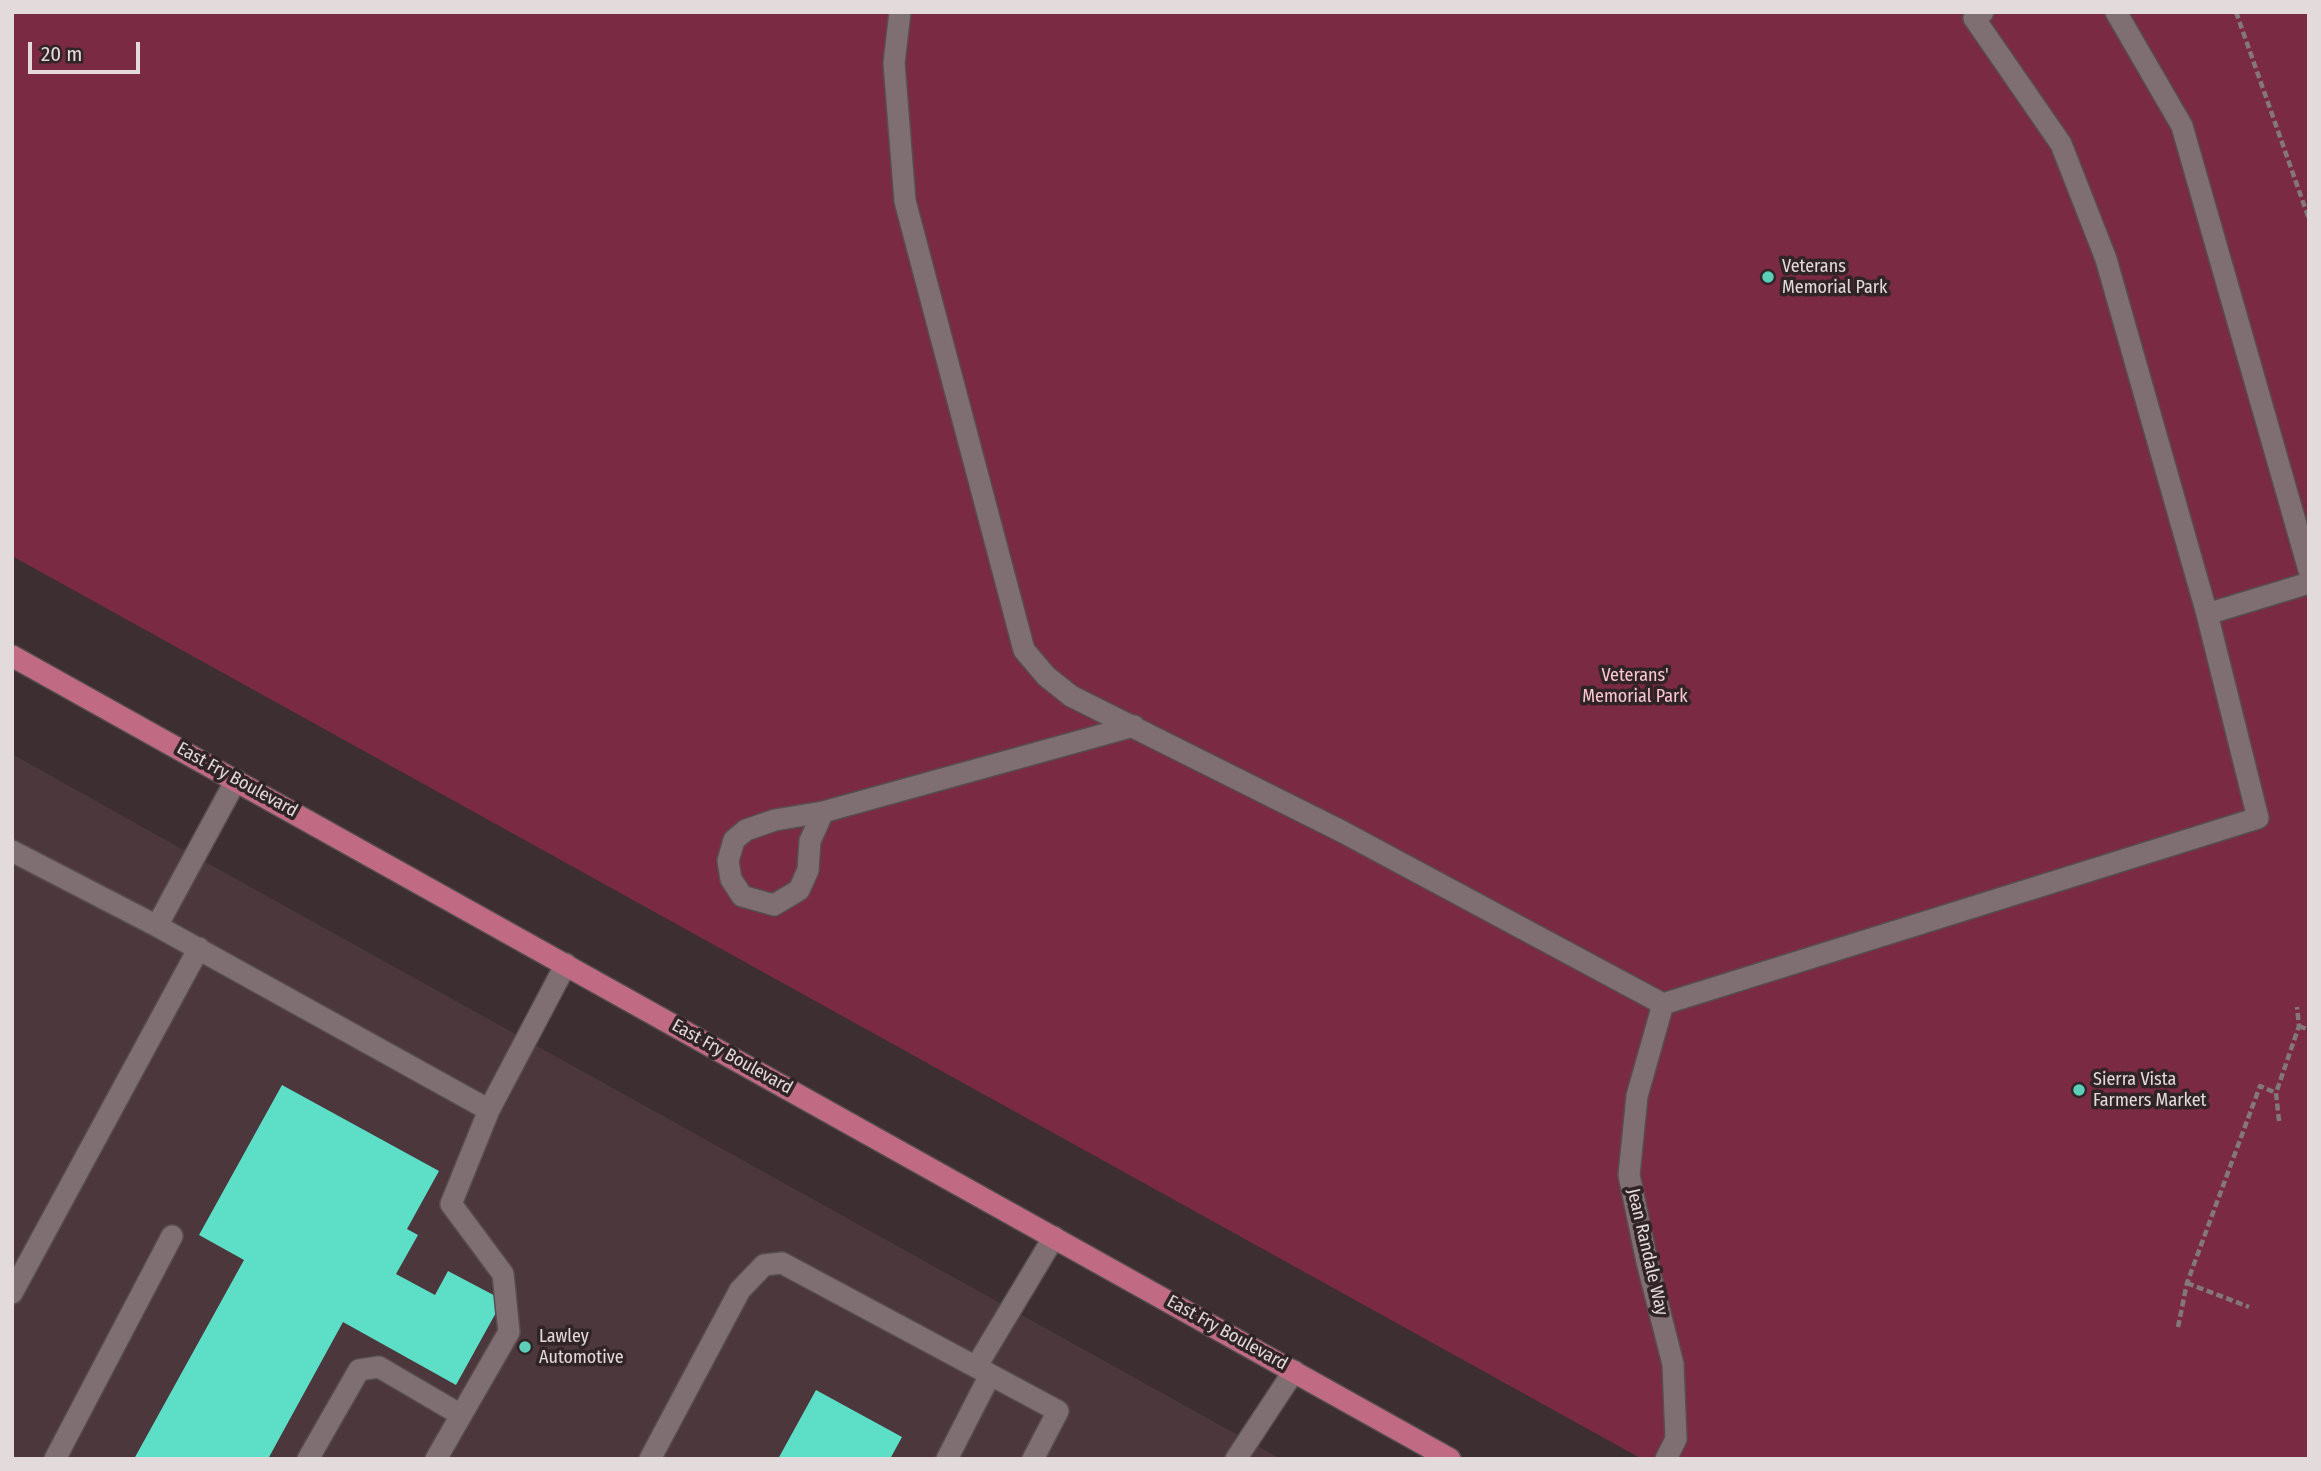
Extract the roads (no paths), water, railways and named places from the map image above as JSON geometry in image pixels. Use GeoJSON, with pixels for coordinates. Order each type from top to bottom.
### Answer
{"type":"FeatureCollection","features":[{"type":"Feature","properties":{"kind":"main road","name":"East Fry Boulevard"},"geometry":{"type":"LineString","coordinates":[[12,656],[1450,1459]]}},
{"type":"Feature","properties":{"kind":"lane"},"geometry":{"type":"LineString","coordinates":[[900,12],[894,63],[905,201],[1024,650],[1046,676],[1070,696],[1343,832],[1663,1004],[2258,818],[2207,614],[2106,259],[2061,144],[1974,18],[1983,12]]}},
{"type":"Feature","properties":{"kind":"lane"},"geometry":{"type":"LineString","coordinates":[[2116,12],[2182,126],[2309,570]]}},
{"type":"Feature","properties":{"kind":"lane"},"geometry":{"type":"LineString","coordinates":[[2207,614],[2309,583]]}},
{"type":"Feature","properties":{"kind":"lane"},"geometry":{"type":"LineString","coordinates":[[823,812],[810,841],[808,870],[799,890],[774,905],[742,896],[731,879],[728,861],[734,840],[746,830],[775,820],[823,812],[1134,726]]}},
{"type":"Feature","properties":{"kind":"lane"},"geometry":{"type":"LineString","coordinates":[[157,926],[236,779]]}},
{"type":"Feature","properties":{"kind":"lane"},"geometry":{"type":"LineString","coordinates":[[12,851],[199,948],[489,1110]]}},
{"type":"Feature","properties":{"kind":"lane"},"geometry":{"type":"LineString","coordinates":[[12,1293],[199,948]]}},
{"type":"Feature","properties":{"kind":"lane"},"geometry":{"type":"LineString","coordinates":[[436,1459],[509,1332],[503,1274],[451,1204],[489,1110],[566,964]]}},
{"type":"Feature","properties":{"kind":"lane","name":"Jean Randale Way"},"geometry":{"type":"LineString","coordinates":[[1663,1004],[1637,1096],[1629,1175],[1647,1262],[1673,1364],[1676,1438],[1666,1459]]}},
{"type":"Feature","properties":{"kind":"lane"},"geometry":{"type":"LineString","coordinates":[[55,1459],[172,1236]]}},
{"type":"Feature","properties":{"kind":"lane"},"geometry":{"type":"LineString","coordinates":[[947,1459],[983,1371],[1054,1237]]}},
{"type":"Feature","properties":{"kind":"lane"},"geometry":{"type":"LineString","coordinates":[[650,1459],[740,1290],[764,1265],[782,1263],[1058,1411],[1033,1459]]}},
{"type":"Feature","properties":{"kind":"lane"},"geometry":{"type":"LineString","coordinates":[[308,1459],[359,1370],[379,1367],[461,1415]]}},
{"type":"Feature","properties":{"kind":"lane"},"geometry":{"type":"LineString","coordinates":[[1236,1459],[1294,1371]]}},
{"type":"Feature","properties":{"kind":"place","name":"Veterans Memorial Park"},"geometry":{"type":"Point","coordinates":[1768,277]}},
{"type":"Feature","properties":{"kind":"place","name":"Sierra Vista Farmers Market"},"geometry":{"type":"Point","coordinates":[2079,1090]}},
{"type":"Feature","properties":{"kind":"place","name":"Lawley Automotive"},"geometry":{"type":"Point","coordinates":[525,1347]}},
{"type":"Feature","properties":{"kind":"park label","name":"Veterans' Memorial Park"},"geometry":{"type":"Point","coordinates":[1635,686]}}]}
